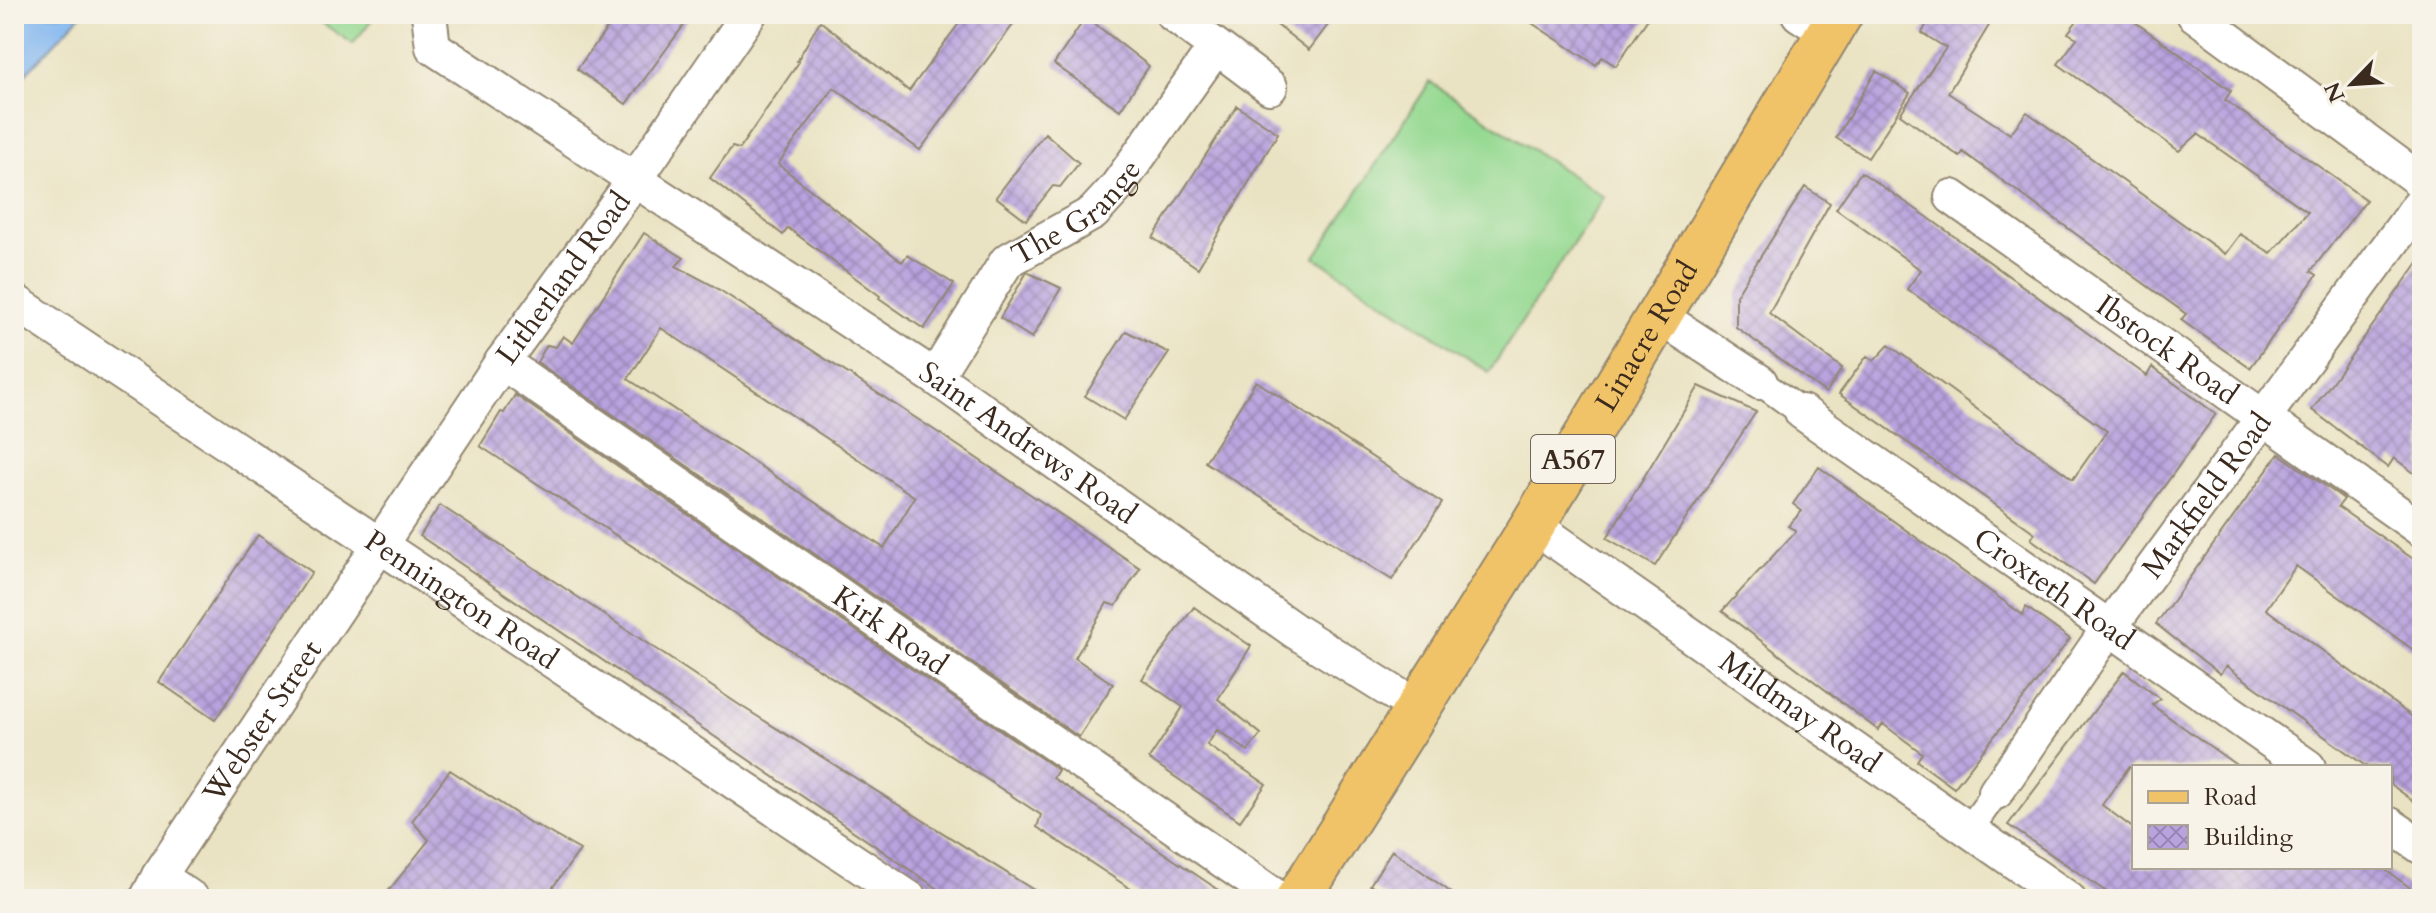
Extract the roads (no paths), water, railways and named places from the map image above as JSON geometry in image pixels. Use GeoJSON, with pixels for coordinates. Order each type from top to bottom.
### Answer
{"type":"FeatureCollection","features":[{"type":"Feature","properties":{"kind":"main road","name":"Linacre Road"},"geometry":{"type":"LineString","coordinates":[[1301,896],[1533,525],[1659,316],[1822,20]]}},
{"type":"Feature","properties":{"kind":"street","name":"Saint Andrews Road"},"geometry":{"type":"LineString","coordinates":[[429,14],[433,47],[935,377],[1295,631],[1418,708]]}},
{"type":"Feature","properties":{"kind":"street","name":"Litherland Road"},"geometry":{"type":"LineString","coordinates":[[382,545],[502,362],[636,178],[749,14]]}},
{"type":"Feature","properties":{"kind":"street"},"geometry":{"type":"LineString","coordinates":[[1173,14],[1270,87]]}},
{"type":"Feature","properties":{"kind":"street"},"geometry":{"type":"LineString","coordinates":[[2194,14],[2422,182]]}},
{"type":"Feature","properties":{"kind":"street","name":"The Grange"},"geometry":{"type":"LineString","coordinates":[[935,377],[1007,261],[1093,213],[1116,188],[1216,47]]}},
{"type":"Feature","properties":{"kind":"street","name":"Ibstock Road"},"geometry":{"type":"LineString","coordinates":[[1952,197],[2422,530]]}},
{"type":"Feature","properties":{"kind":"street","name":"Markfield Road"},"geometry":{"type":"LineString","coordinates":[[1996,792],[2109,628],[2422,201]]}},
{"type":"Feature","properties":{"kind":"street","name":"Pennington Road"},"geometry":{"type":"LineString","coordinates":[[14,301],[910,899]]}},
{"type":"Feature","properties":{"kind":"street"},"geometry":{"type":"LineString","coordinates":[[1659,316],[1802,412]]}},
{"type":"Feature","properties":{"kind":"street","name":"Kirk Road"},"geometry":{"type":"LineString","coordinates":[[502,362],[1301,896]]}},
{"type":"Feature","properties":{"kind":"street","name":"Croxteth Road"},"geometry":{"type":"LineString","coordinates":[[1802,412],[2305,765]]}},
{"type":"Feature","properties":{"kind":"street","name":"Mildmay Road"},"geometry":{"type":"LineString","coordinates":[[1533,525],[2068,899]]}},
{"type":"Feature","properties":{"kind":"street","name":"Webster Street"},"geometry":{"type":"LineString","coordinates":[[153,887],[382,545]]}},
{"type":"Feature","properties":{"kind":"street"},"geometry":{"type":"LineString","coordinates":[[1969,830],[1996,792]]}},
{"type":"Feature","properties":{"kind":"street"},"geometry":{"type":"LineString","coordinates":[[2392,826],[2422,847]]}},
{"type":"Feature","properties":{"kind":"street"},"geometry":{"type":"LineString","coordinates":[[153,887],[192,899]]}},
{"type":"Feature","properties":{"kind":"water"},"geometry":{"type":"Polygon","coordinates":[[[14,14],[82,14],[14,86],[14,14]]]}}]}
